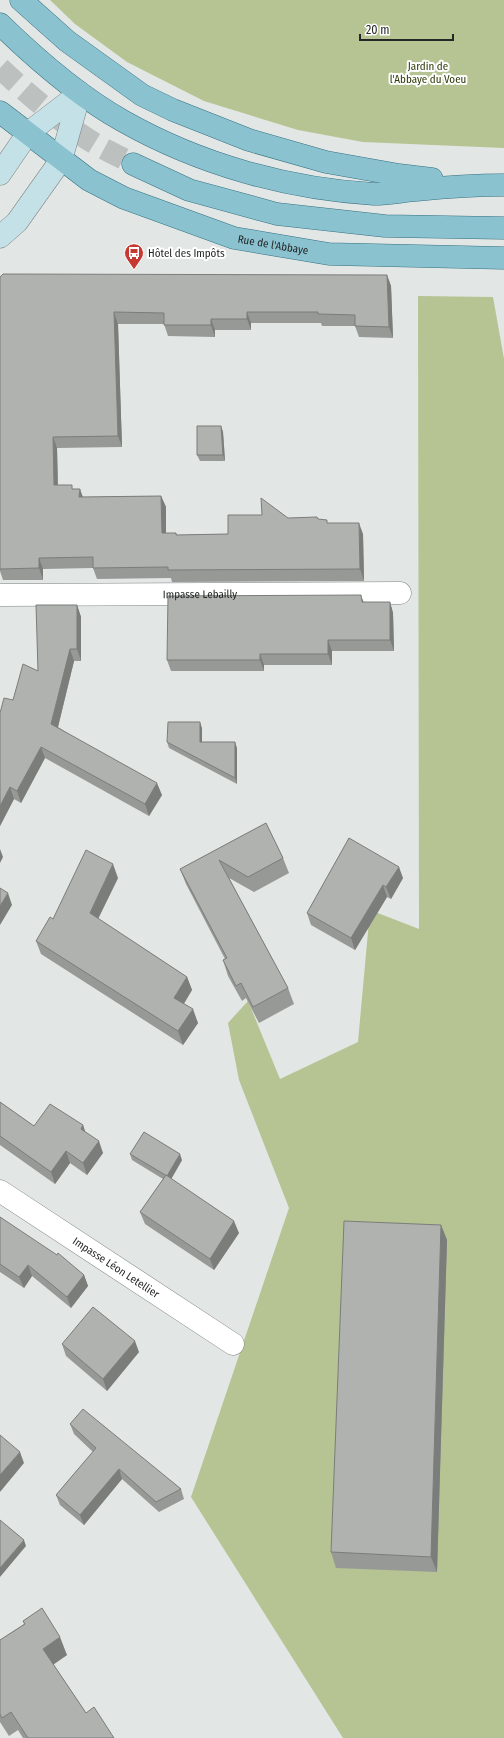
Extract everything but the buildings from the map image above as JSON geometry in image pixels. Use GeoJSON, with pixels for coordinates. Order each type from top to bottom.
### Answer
{"type":"FeatureCollection","features":[{"type":"Feature","properties":{"kind":"main road"},"geometry":{"type":"LineString","coordinates":[[21,0],[67,41],[142,95],[249,140],[326,162],[400,175],[475,185]]}},
{"type":"Feature","properties":{"kind":"main road"},"geometry":{"type":"LineString","coordinates":[[0,24],[80,93],[123,121],[201,158],[278,180],[321,189],[376,194],[475,185],[504,185]]}},
{"type":"Feature","properties":{"kind":"main road"},"geometry":{"type":"LineString","coordinates":[[0,174],[28,132],[80,93]]}},
{"type":"Feature","properties":{"kind":"main road"},"geometry":{"type":"LineString","coordinates":[[0,237],[17,222],[61,160],[80,93]]}},
{"type":"Feature","properties":{"kind":"main road","name":"Rue de l'Abbaye"},"geometry":{"type":"LineString","coordinates":[[0,112],[89,180],[124,198],[234,238],[329,254],[504,258]]}},
{"type":"Feature","properties":{"kind":"main road"},"geometry":{"type":"LineString","coordinates":[[133,164],[190,190],[277,214],[385,226],[504,228]]}},
{"type":"Feature","properties":{"kind":"street","name":"Impasse Lebailly"},"geometry":{"type":"LineString","coordinates":[[0,595],[400,593]]}},
{"type":"Feature","properties":{"kind":"street","name":"Impasse Léon Letellier"},"geometry":{"type":"LineString","coordinates":[[0,1191],[233,1344]]}},
{"type":"Feature","properties":{"kind":"green space","name":"Jardin de l'Abbaye du Voeu"},"geometry":{"type":"Polygon","coordinates":[[[50,0],[504,0],[504,148],[363,142],[298,130],[204,101],[127,62],[75,24],[50,0]]]}},
{"type":"Feature","properties":{"kind":"green space"},"geometry":{"type":"Polygon","coordinates":[[[418,296],[493,297],[504,359],[504,1738],[343,1738],[191,1497],[289,1208],[239,1080],[228,1023],[248,1001],[280,1079],[358,1042],[370,910],[419,929],[418,296]]]}},
{"type":"Feature","properties":{"kind":"tunnel"},"geometry":{"type":"LineString","coordinates":[[0,68],[71,128],[97,145],[133,164]]}},
{"type":"Feature","properties":{"kind":"place","name":"Hôtel des Impôts"},"geometry":{"type":"Point","coordinates":[134,270]}}]}
